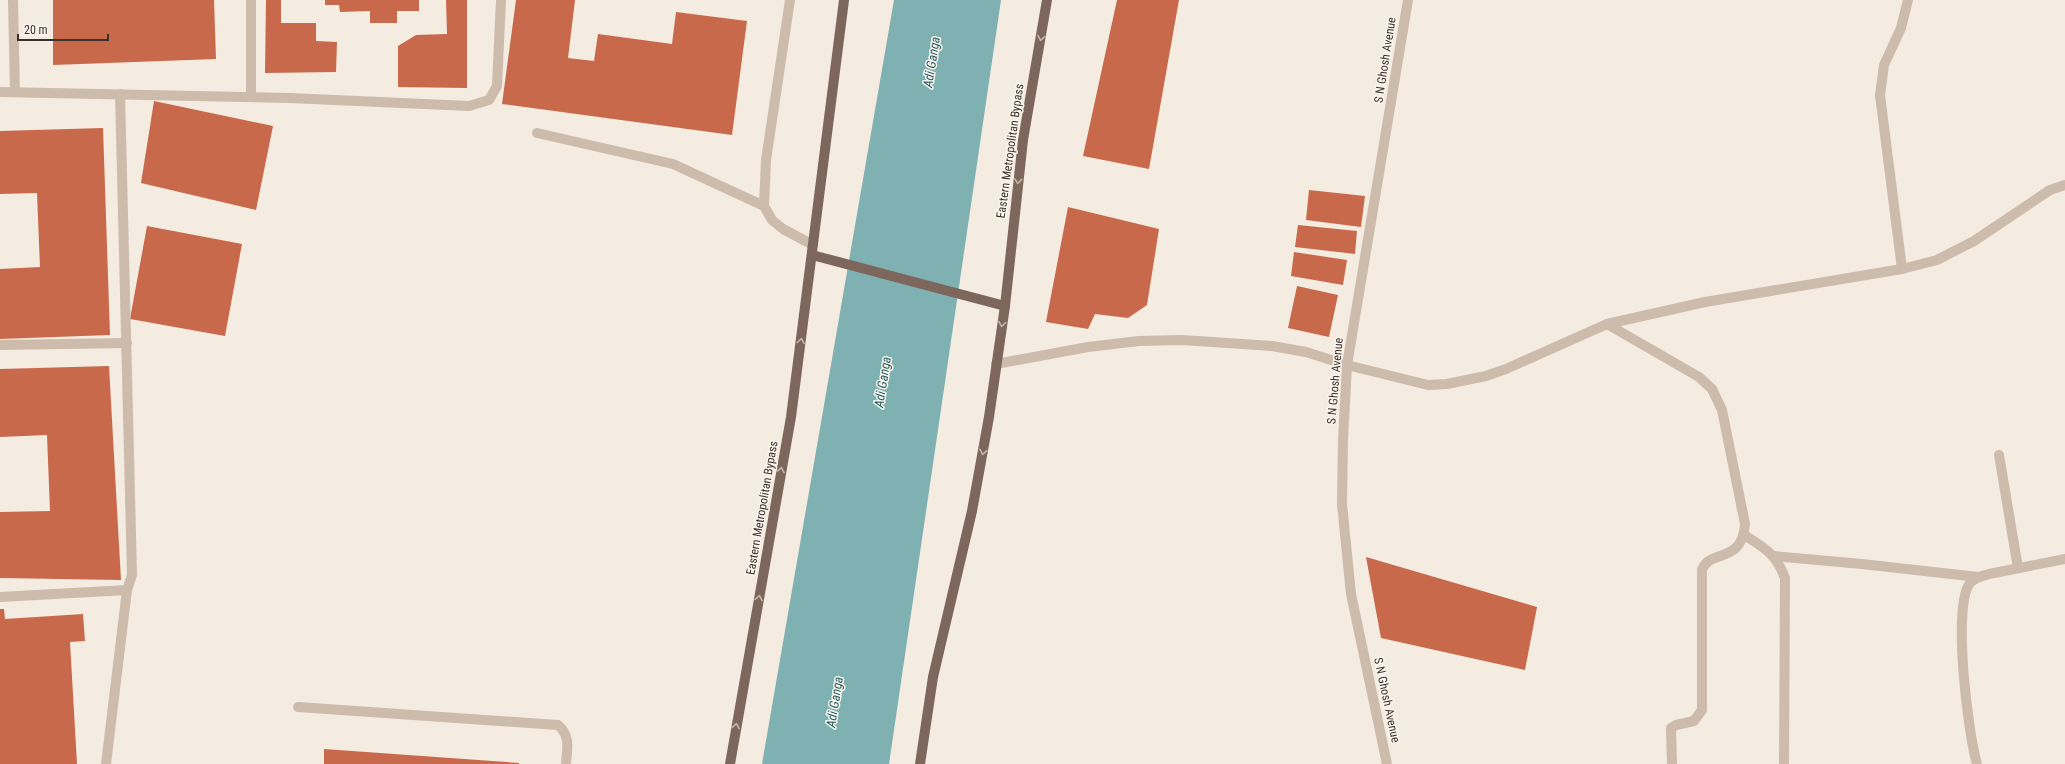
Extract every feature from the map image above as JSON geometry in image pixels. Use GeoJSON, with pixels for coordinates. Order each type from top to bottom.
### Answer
{"type":"FeatureCollection","features":[{"type":"Feature","properties":{"kind":"main road","name":"Eastern Metropolitan Bypass"},"geometry":{"type":"LineString","coordinates":[[730,764],[791,417],[844,0]]}},
{"type":"Feature","properties":{"kind":"main road","name":"Eastern Metropolitan Bypass"},"geometry":{"type":"LineString","coordinates":[[920,764],[933,677],[972,511],[1005,306],[1023,140],[1047,0]]}},
{"type":"Feature","properties":{"kind":"main road"},"geometry":{"type":"LineString","coordinates":[[812,250],[1005,306]]}},
{"type":"Feature","properties":{"kind":"street"},"geometry":{"type":"LineString","coordinates":[[13,0],[15,92]]}},
{"type":"Feature","properties":{"kind":"street"},"geometry":{"type":"LineString","coordinates":[[251,0],[251,97]]}},
{"type":"Feature","properties":{"kind":"street"},"geometry":{"type":"LineString","coordinates":[[0,92],[251,97],[469,106],[488,100],[497,86],[501,0]]}},
{"type":"Feature","properties":{"kind":"street"},"geometry":{"type":"LineString","coordinates":[[790,0],[766,160],[764,206],[772,220],[783,230],[812,250]]}},
{"type":"Feature","properties":{"kind":"street","name":"S N Ghosh Avenue"},"geometry":{"type":"LineString","coordinates":[[1387,764],[1351,594],[1342,504],[1347,365],[1408,0]]}},
{"type":"Feature","properties":{"kind":"street"},"geometry":{"type":"LineString","coordinates":[[1902,269],[1880,95],[1884,65],[1901,28],[1908,0]]}},
{"type":"Feature","properties":{"kind":"street"},"geometry":{"type":"LineString","coordinates":[[106,764],[127,590],[132,575],[120,94]]}},
{"type":"Feature","properties":{"kind":"street"},"geometry":{"type":"LineString","coordinates":[[536,133],[673,164],[764,206]]}},
{"type":"Feature","properties":{"kind":"street"},"geometry":{"type":"LineString","coordinates":[[996,364],[1088,347],[1139,341],[1182,340],[1272,346],[1306,352],[1347,365],[1428,385],[1447,384],[1486,376],[1506,369],[1607,324],[1705,302],[1902,269],[1931,262],[1953,253],[2050,190],[2065,185]]}},
{"type":"Feature","properties":{"kind":"street"},"geometry":{"type":"LineString","coordinates":[[1607,324],[1699,377],[1712,389],[1722,410],[1745,524],[1744,535],[1741,543],[1735,550],[1707,563],[1703,568],[1702,710],[1694,721],[1676,725],[1671,728],[1672,764]]}},
{"type":"Feature","properties":{"kind":"street"},"geometry":{"type":"LineString","coordinates":[[0,345],[127,343]]}},
{"type":"Feature","properties":{"kind":"street"},"geometry":{"type":"LineString","coordinates":[[1999,455],[2018,568]]}},
{"type":"Feature","properties":{"kind":"street"},"geometry":{"type":"LineString","coordinates":[[1744,535],[1766,549],[1780,563],[1785,578],[1784,764]]}},
{"type":"Feature","properties":{"kind":"street"},"geometry":{"type":"LineString","coordinates":[[1773,556],[1978,577],[2065,559]]}},
{"type":"Feature","properties":{"kind":"street"},"geometry":{"type":"LineString","coordinates":[[1977,764],[1972,748],[1966,707],[1961,619],[1964,597],[1969,584],[1978,577]]}},
{"type":"Feature","properties":{"kind":"street"},"geometry":{"type":"LineString","coordinates":[[0,597],[127,590]]}},
{"type":"Feature","properties":{"kind":"street"},"geometry":{"type":"LineString","coordinates":[[298,707],[558,726],[564,730],[568,738],[566,764]]}},
{"type":"Feature","properties":{"kind":"water","name":"Adi Ganga"},"geometry":{"type":"Polygon","coordinates":[[[894,0],[1001,0],[889,764],[762,764],[894,0]]]}},
{"type":"Feature","properties":{"kind":"building"},"geometry":{"type":"Polygon","coordinates":[[[53,0],[214,0],[216,59],[53,65],[53,0]]]}},
{"type":"Feature","properties":{"kind":"building"},"geometry":{"type":"Polygon","coordinates":[[[266,0],[281,0],[281,23],[316,23],[316,41],[337,42],[336,72],[265,73],[266,0]]]}},
{"type":"Feature","properties":{"kind":"building"},"geometry":{"type":"Polygon","coordinates":[[[325,0],[419,0],[419,11],[397,11],[397,23],[370,23],[370,11],[340,12],[339,5],[325,5],[325,0]]]}},
{"type":"Feature","properties":{"kind":"building"},"geometry":{"type":"Polygon","coordinates":[[[446,0],[467,0],[467,88],[398,87],[398,46],[416,35],[447,34],[446,0]]]}},
{"type":"Feature","properties":{"kind":"building"},"geometry":{"type":"Polygon","coordinates":[[[516,0],[575,0],[568,58],[594,61],[598,34],[672,44],[676,12],[747,21],[732,135],[502,104],[516,0]]]}},
{"type":"Feature","properties":{"kind":"building"},"geometry":{"type":"Polygon","coordinates":[[[1117,0],[1179,0],[1149,169],[1083,156],[1117,0]]]}},
{"type":"Feature","properties":{"kind":"building"},"geometry":{"type":"Polygon","coordinates":[[[154,101],[273,126],[256,210],[141,183],[154,101]]]}},
{"type":"Feature","properties":{"kind":"building"},"geometry":{"type":"Polygon","coordinates":[[[103,128],[110,335],[0,339],[0,269],[40,267],[37,193],[0,194],[0,131],[103,128]]]}},
{"type":"Feature","properties":{"kind":"building"},"geometry":{"type":"Polygon","coordinates":[[[1309,190],[1365,196],[1361,227],[1306,220],[1309,190]]]}},
{"type":"Feature","properties":{"kind":"building"},"geometry":{"type":"Polygon","coordinates":[[[1068,207],[1159,229],[1147,305],[1128,318],[1095,314],[1088,329],[1046,322],[1068,207]]]}},
{"type":"Feature","properties":{"kind":"building"},"geometry":{"type":"Polygon","coordinates":[[[1298,225],[1357,231],[1355,254],[1295,247],[1298,225]]]}},
{"type":"Feature","properties":{"kind":"building"},"geometry":{"type":"Polygon","coordinates":[[[147,226],[242,244],[225,336],[130,319],[147,226]]]}},
{"type":"Feature","properties":{"kind":"building"},"geometry":{"type":"Polygon","coordinates":[[[1294,252],[1347,260],[1343,285],[1291,276],[1294,252]]]}},
{"type":"Feature","properties":{"kind":"building"},"geometry":{"type":"Polygon","coordinates":[[[1297,286],[1338,295],[1329,337],[1288,328],[1297,286]]]}},
{"type":"Feature","properties":{"kind":"building"},"geometry":{"type":"Polygon","coordinates":[[[109,366],[121,580],[0,578],[0,512],[50,511],[47,435],[0,437],[0,369],[109,366]]]}},
{"type":"Feature","properties":{"kind":"building"},"geometry":{"type":"Polygon","coordinates":[[[1366,557],[1537,607],[1525,670],[1381,638],[1366,557]]]}},
{"type":"Feature","properties":{"kind":"building"},"geometry":{"type":"Polygon","coordinates":[[[0,609],[4,609],[5,619],[83,614],[85,641],[70,642],[77,764],[0,764],[0,609]]]}},
{"type":"Feature","properties":{"kind":"building"},"geometry":{"type":"Polygon","coordinates":[[[324,749],[519,763],[519,764],[324,764],[324,749]]]}}]}
